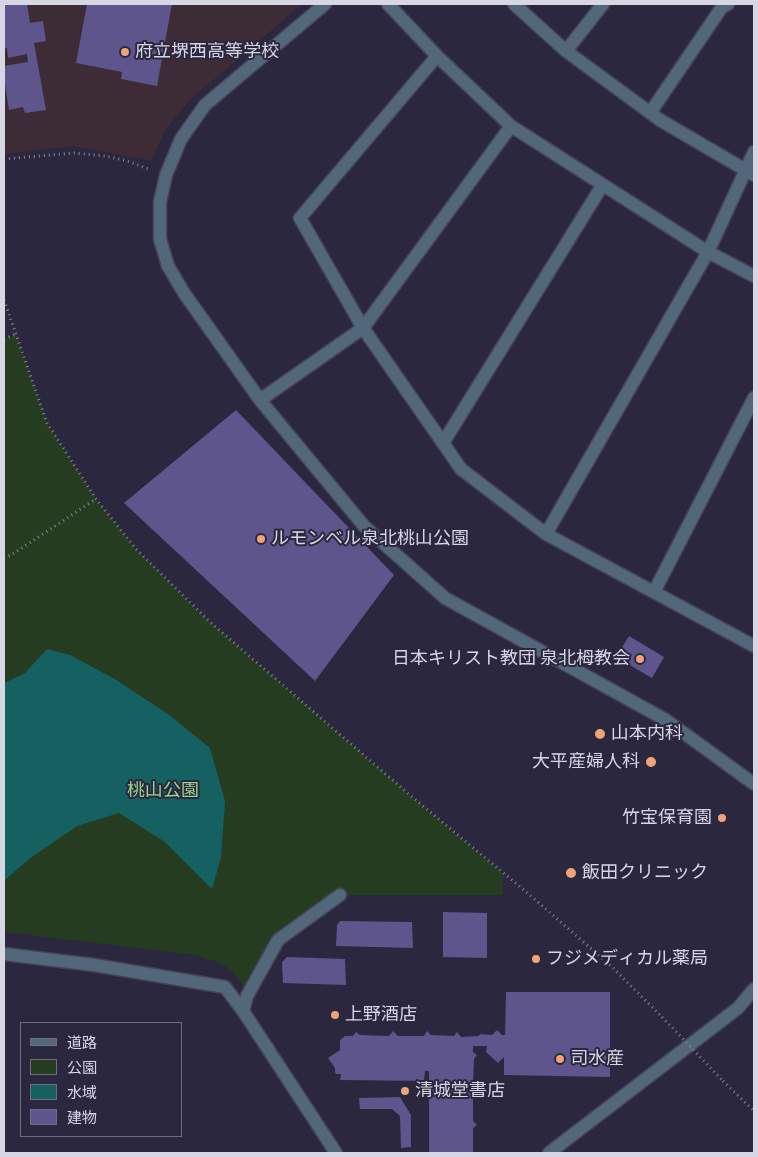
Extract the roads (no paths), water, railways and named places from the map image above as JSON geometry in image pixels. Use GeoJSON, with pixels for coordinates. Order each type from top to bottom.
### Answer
{"type":"FeatureCollection","features":[{"type":"Feature","properties":{"kind":"street"},"geometry":{"type":"LineString","coordinates":[[325,4],[205,106],[181,139],[166,175],[160,202],[160,240],[168,266],[184,293],[260,400],[364,526],[445,598],[666,720],[754,784]]}},
{"type":"Feature","properties":{"kind":"street"},"geometry":{"type":"LineString","coordinates":[[388,4],[437,56],[511,126],[602,186],[708,252],[754,276]]}},
{"type":"Feature","properties":{"kind":"street"},"geometry":{"type":"LineString","coordinates":[[514,4],[566,51],[650,113],[750,172]]}},
{"type":"Feature","properties":{"kind":"street"},"geometry":{"type":"LineString","coordinates":[[566,51],[603,4]]}},
{"type":"Feature","properties":{"kind":"street"},"geometry":{"type":"LineString","coordinates":[[650,113],[722,8],[728,4]]}},
{"type":"Feature","properties":{"kind":"street"},"geometry":{"type":"LineString","coordinates":[[437,56],[300,218],[363,328],[461,469],[546,534],[754,646]]}},
{"type":"Feature","properties":{"kind":"street"},"geometry":{"type":"LineString","coordinates":[[260,400],[363,328],[511,126]]}},
{"type":"Feature","properties":{"kind":"street"},"geometry":{"type":"LineString","coordinates":[[546,534],[708,252],[750,172],[754,152]]}},
{"type":"Feature","properties":{"kind":"street"},"geometry":{"type":"LineString","coordinates":[[443,443],[602,186]]}},
{"type":"Feature","properties":{"kind":"street"},"geometry":{"type":"LineString","coordinates":[[654,592],[754,398]]}},
{"type":"Feature","properties":{"kind":"street"},"geometry":{"type":"LineString","coordinates":[[243,1011],[247,996],[278,940],[340,895]]}},
{"type":"Feature","properties":{"kind":"street"},"geometry":{"type":"LineString","coordinates":[[4,954],[94,965],[226,987],[336,1153]]}},
{"type":"Feature","properties":{"kind":"street"},"geometry":{"type":"LineString","coordinates":[[549,1153],[738,1008],[754,989]]}},
{"type":"Feature","properties":{"kind":"water"},"geometry":{"type":"Polygon","coordinates":[[[47,649],[70,655],[113,678],[168,714],[210,748],[225,801],[221,857],[212,889],[165,842],[119,813],[77,826],[29,859],[5,880],[4,683],[25,673],[47,649]]]}},
{"type":"Feature","properties":{"kind":"place","name":"府立堺西高等学校"},"geometry":{"type":"Point","coordinates":[125,52]}},
{"type":"Feature","properties":{"kind":"place","name":"ルモンベル泉北桃山公園"},"geometry":{"type":"Point","coordinates":[261,539]}},
{"type":"Feature","properties":{"kind":"place","name":"日本キリスト教団 泉北栂教会"},"geometry":{"type":"Point","coordinates":[640,659]}},
{"type":"Feature","properties":{"kind":"place","name":"山本内科"},"geometry":{"type":"Point","coordinates":[600,734]}},
{"type":"Feature","properties":{"kind":"place","name":"大平産婦人科"},"geometry":{"type":"Point","coordinates":[651,762]}},
{"type":"Feature","properties":{"kind":"place","name":"竹宝保育園"},"geometry":{"type":"Point","coordinates":[722,818]}},
{"type":"Feature","properties":{"kind":"place","name":"飯田クリニック"},"geometry":{"type":"Point","coordinates":[571,873]}},
{"type":"Feature","properties":{"kind":"place","name":"フジメディカル薬局"},"geometry":{"type":"Point","coordinates":[536,959]}},
{"type":"Feature","properties":{"kind":"place","name":"上野酒店"},"geometry":{"type":"Point","coordinates":[335,1015]}},
{"type":"Feature","properties":{"kind":"place","name":"司水産"},"geometry":{"type":"Point","coordinates":[560,1059]}},
{"type":"Feature","properties":{"kind":"place","name":"清城堂書店"},"geometry":{"type":"Point","coordinates":[405,1091]}},
{"type":"Feature","properties":{"kind":"park label","name":"桃山公園"},"geometry":{"type":"Point","coordinates":[163,791]}}]}
